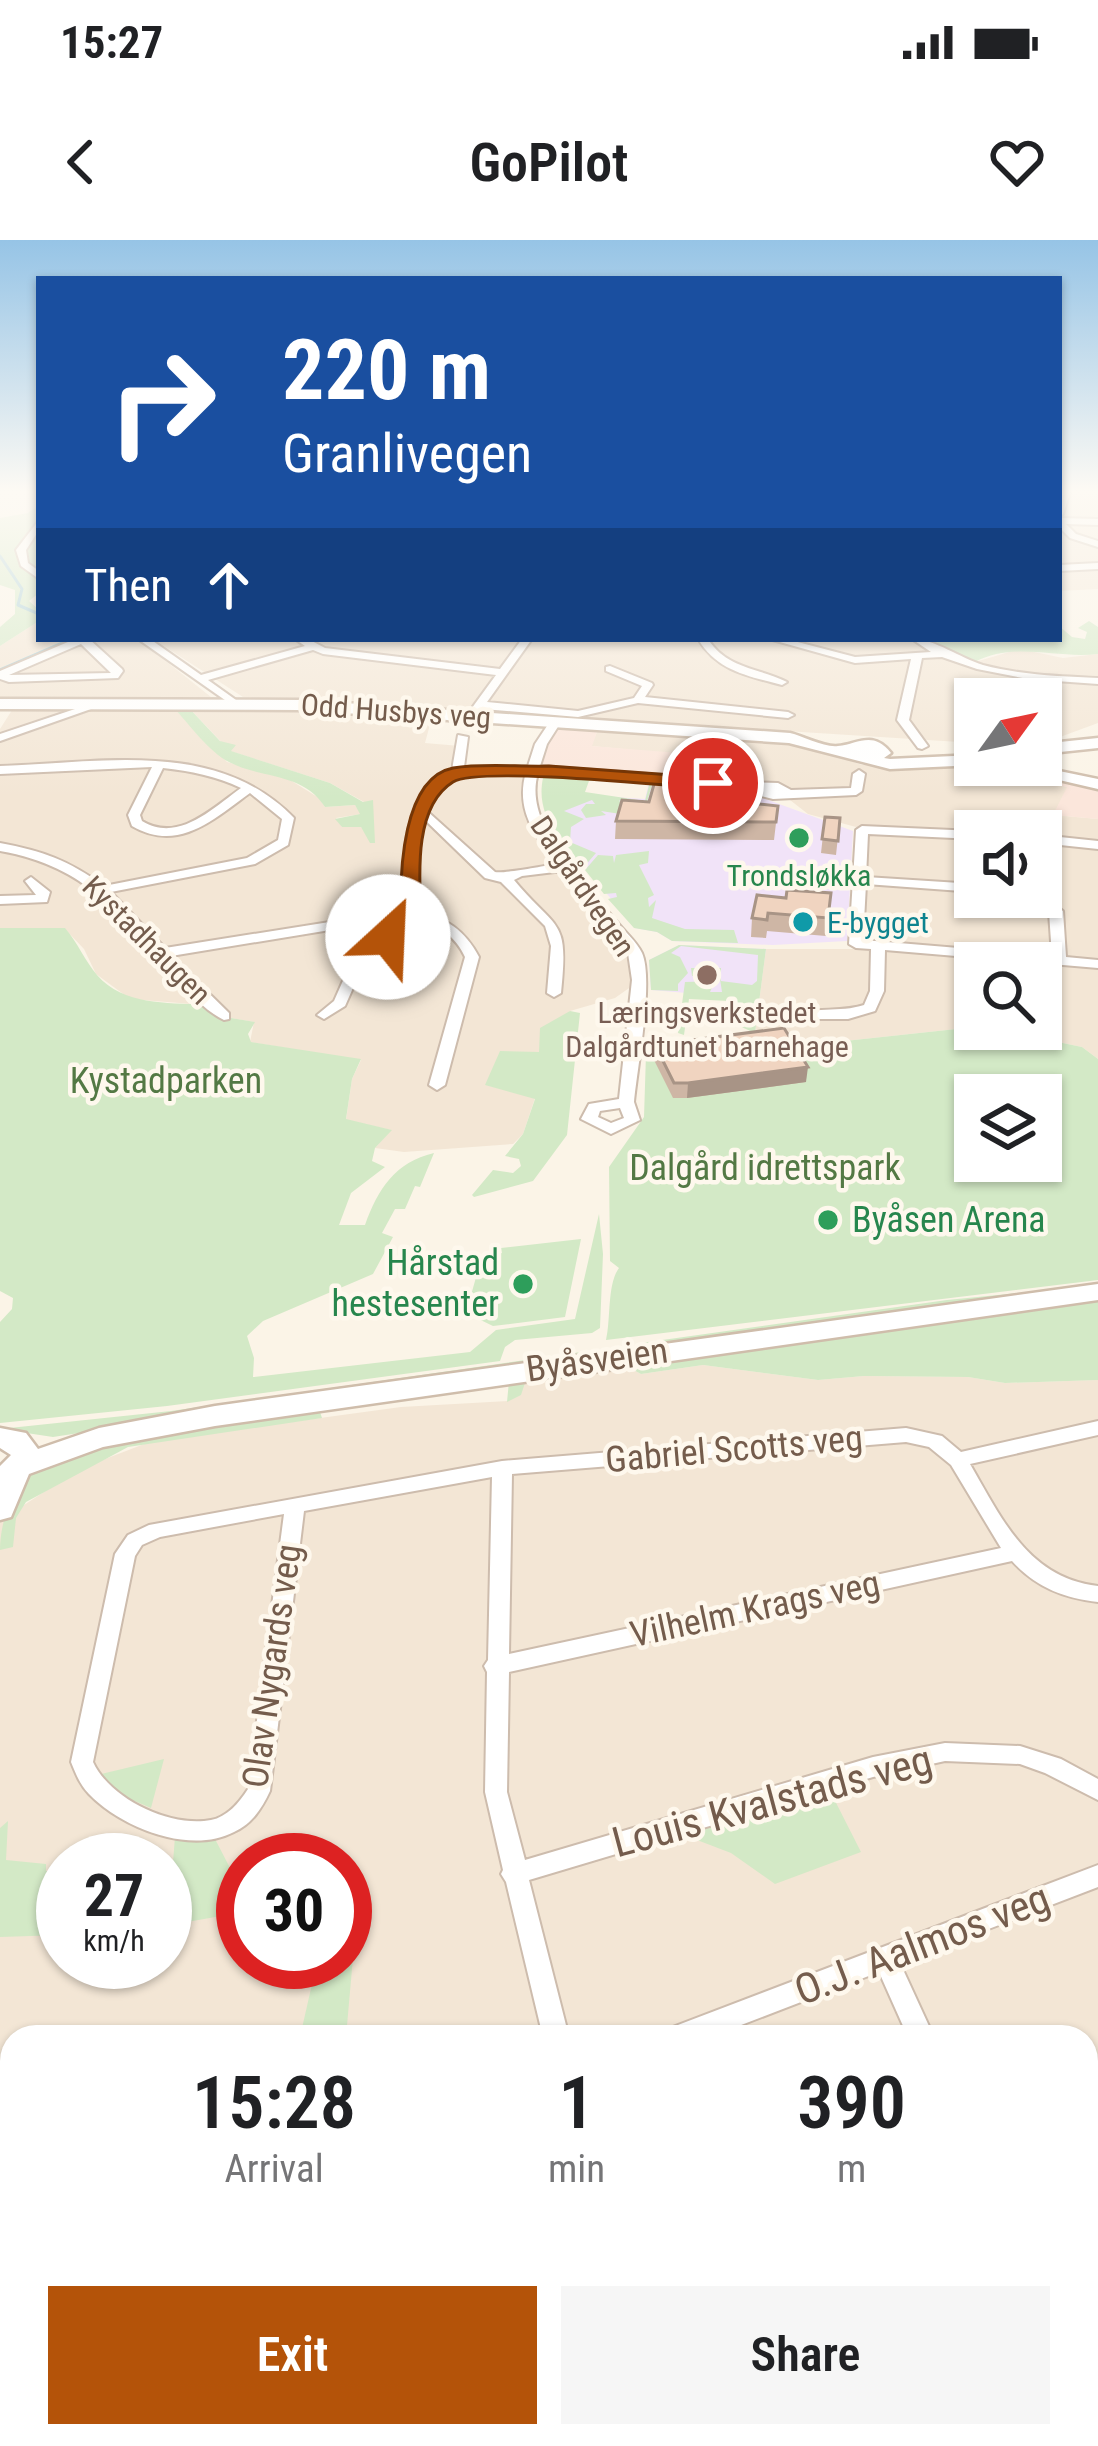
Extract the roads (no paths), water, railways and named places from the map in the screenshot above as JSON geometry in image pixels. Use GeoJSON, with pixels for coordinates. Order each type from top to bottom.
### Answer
{"type":"FeatureCollection","features":[{"type":"Feature","properties":{"kind":"street"},"geometry":{"type":"LineString","coordinates":[[0,675],[78,642]]}},
{"type":"Feature","properties":{"kind":"street"},"geometry":{"type":"LineString","coordinates":[[0,675],[9,679],[114,676],[118,671],[85,642]]}},
{"type":"Feature","properties":{"kind":"street"},"geometry":{"type":"LineString","coordinates":[[147,642],[232,702]]}},
{"type":"Feature","properties":{"kind":"street"},"geometry":{"type":"LineString","coordinates":[[305,642],[313,647]]}},
{"type":"Feature","properties":{"kind":"street"},"geometry":{"type":"LineString","coordinates":[[476,711],[525,642]]}},
{"type":"Feature","properties":{"kind":"street"},"geometry":{"type":"LineString","coordinates":[[704,642],[710,654],[728,666],[782,682]]}},
{"type":"Feature","properties":{"kind":"street"},"geometry":{"type":"LineString","coordinates":[[786,642],[855,660],[941,654]]}},
{"type":"Feature","properties":{"kind":"street"},"geometry":{"type":"LineString","coordinates":[[922,642],[941,654],[1008,672],[1098,681]]}},
{"type":"Feature","properties":{"kind":"street"},"geometry":{"type":"LineString","coordinates":[[200,679],[313,647],[501,672]]}},
{"type":"Feature","properties":{"kind":"street"},"geometry":{"type":"LineString","coordinates":[[917,657],[903,720],[922,746]]}},
{"type":"Feature","properties":{"kind":"street"},"geometry":{"type":"LineString","coordinates":[[610,669],[648,685],[638,700]]}},
{"type":"Feature","properties":{"kind":"street"},"geometry":{"type":"LineString","coordinates":[[476,711],[578,714],[638,700],[788,715]]}},
{"type":"Feature","properties":{"kind":"street","name":"Odd Husbys veg"},"geometry":{"type":"LineString","coordinates":[[0,704],[232,702],[476,711],[790,739],[906,763],[954,761]]}},
{"type":"Feature","properties":{"kind":"street"},"geometry":{"type":"LineString","coordinates":[[0,738],[85,709]]}},
{"type":"Feature","properties":{"kind":"street","name":"Dalgårdvegen"},"geometry":{"type":"LineString","coordinates":[[548,721],[527,789],[533,820],[635,953],[639,980],[626,1102]]}},
{"type":"Feature","properties":{"kind":"street"},"geometry":{"type":"LineString","coordinates":[[458,772],[462,737]]}},
{"type":"Feature","properties":{"kind":"street"},"geometry":{"type":"LineString","coordinates":[[1062,747],[1098,743]]}},
{"type":"Feature","properties":{"kind":"street"},"geometry":{"type":"LineString","coordinates":[[713,783],[778,787],[789,794],[856,791],[865,755],[922,746],[954,747]]}},
{"type":"Feature","properties":{"kind":"street"},"geometry":{"type":"LineString","coordinates":[[159,765],[134,814],[145,830],[170,834],[194,827],[248,789]]}},
{"type":"Feature","properties":{"kind":"street"},"geometry":{"type":"LineString","coordinates":[[0,770],[159,765],[203,770],[265,797],[288,818],[284,842],[251,861],[102,890]]}},
{"type":"Feature","properties":{"kind":"street"},"geometry":{"type":"LineString","coordinates":[[324,1015],[340,1003],[354,970],[411,914],[409,865],[420,814],[436,787],[458,772],[532,771],[691,782]]}},
{"type":"Feature","properties":{"kind":"street"},"geometry":{"type":"LineString","coordinates":[[1062,777],[1098,784]]}},
{"type":"Feature","properties":{"kind":"street"},"geometry":{"type":"LineString","coordinates":[[420,814],[554,922],[560,952],[554,993]]}},
{"type":"Feature","properties":{"kind":"street"},"geometry":{"type":"LineString","coordinates":[[954,834],[862,830],[856,944],[954,951]]}},
{"type":"Feature","properties":{"kind":"street"},"geometry":{"type":"LineString","coordinates":[[1062,841],[1098,845]]}},
{"type":"Feature","properties":{"kind":"street","name":"Kystadhaugen"},"geometry":{"type":"LineString","coordinates":[[0,847],[61,859],[102,890],[195,993],[224,1016]]}},
{"type":"Feature","properties":{"kind":"street"},"geometry":{"type":"LineString","coordinates":[[506,879],[519,872],[566,867]]}},
{"type":"Feature","properties":{"kind":"street"},"geometry":{"type":"LineString","coordinates":[[858,880],[954,886]]}},
{"type":"Feature","properties":{"kind":"street"},"geometry":{"type":"LineString","coordinates":[[0,900],[42,899],[43,892],[31,881]]}},
{"type":"Feature","properties":{"kind":"street"},"geometry":{"type":"LineString","coordinates":[[162,953],[411,914],[452,928],[472,957],[440,1059],[437,1085]]}},
{"type":"Feature","properties":{"kind":"street"},"geometry":{"type":"LineString","coordinates":[[798,1016],[848,1015],[870,1009],[877,991],[878,946]]}},
{"type":"Feature","properties":{"kind":"street"},"geometry":{"type":"LineString","coordinates":[[1062,959],[1095,967]]}},
{"type":"Feature","properties":{"kind":"street","name":"Byåsveien"},"geometry":{"type":"LineString","coordinates":[[12,1459],[98,1438],[346,1396],[1098,1292]]}},
{"type":"Feature","properties":{"kind":"street"},"geometry":{"type":"LineString","coordinates":[[1098,1428],[958,1460],[1014,1553],[1032,1570],[1070,1590],[1098,1594]]}},
{"type":"Feature","properties":{"kind":"street","name":"Gabriel Scotts veg"},"geometry":{"type":"LineString","coordinates":[[502,1468],[906,1435],[935,1441],[958,1460]]}},
{"type":"Feature","properties":{"kind":"street"},"geometry":{"type":"LineString","coordinates":[[0,1510],[12,1459]]}},
{"type":"Feature","properties":{"kind":"street"},"geometry":{"type":"LineString","coordinates":[[502,1468],[496,1792],[553,2025]]}},
{"type":"Feature","properties":{"kind":"street","name":"Olav Nygards veg"},"geometry":{"type":"LineString","coordinates":[[295,1504],[260,1791],[253,1804],[241,1816],[208,1831],[171,1826],[105,1798],[85,1776],[82,1762],[129,1547],[156,1530],[295,1504],[502,1468]]}},
{"type":"Feature","properties":{"kind":"street","name":"Vilhelm Krags veg"},"geometry":{"type":"LineString","coordinates":[[495,1666],[1014,1553]]}},
{"type":"Feature","properties":{"kind":"street","name":"Louis Kvalstads veg"},"geometry":{"type":"LineString","coordinates":[[514,1874],[873,1767],[945,1752],[1020,1755],[1098,1790]]}},
{"type":"Feature","properties":{"kind":"street","name":"O.J. Aalmos veg"},"geometry":{"type":"LineString","coordinates":[[712,2025],[1098,1876]]}},
{"type":"Feature","properties":{"kind":"street"},"geometry":{"type":"LineString","coordinates":[[887,1961],[916,2025]]}},
{"type":"Feature","properties":{"kind":"waterway"},"geometry":{"type":"LineString","coordinates":[[21,592],[18,605],[36,613]]}},
{"type":"Feature","properties":{"kind":"waterway"},"geometry":{"type":"LineString","coordinates":[[0,670],[64,642]]}},
{"type":"Feature","properties":{"kind":"place","name":"Trondsløkka"},"geometry":{"type":"Point","coordinates":[799,838]}},
{"type":"Feature","properties":{"kind":"place","name":"E-bygget"},"geometry":{"type":"Point","coordinates":[803,922]}},
{"type":"Feature","properties":{"kind":"place","name":"Læringsverkstedet Dalgårdtunet barnehage"},"geometry":{"type":"Point","coordinates":[707,975]}},
{"type":"Feature","properties":{"kind":"place","name":"Byåsen Arena"},"geometry":{"type":"Point","coordinates":[828,1220]}},
{"type":"Feature","properties":{"kind":"place","name":"Hårstad hestesenter"},"geometry":{"type":"Point","coordinates":[523,1284]}},
{"type":"Feature","properties":{"kind":"park label","name":"Kystadparken"},"geometry":{"type":"Point","coordinates":[166,1081]}},
{"type":"Feature","properties":{"kind":"park label","name":"Dalgård idrettspark"},"geometry":{"type":"Point","coordinates":[765,1168]}}]}
